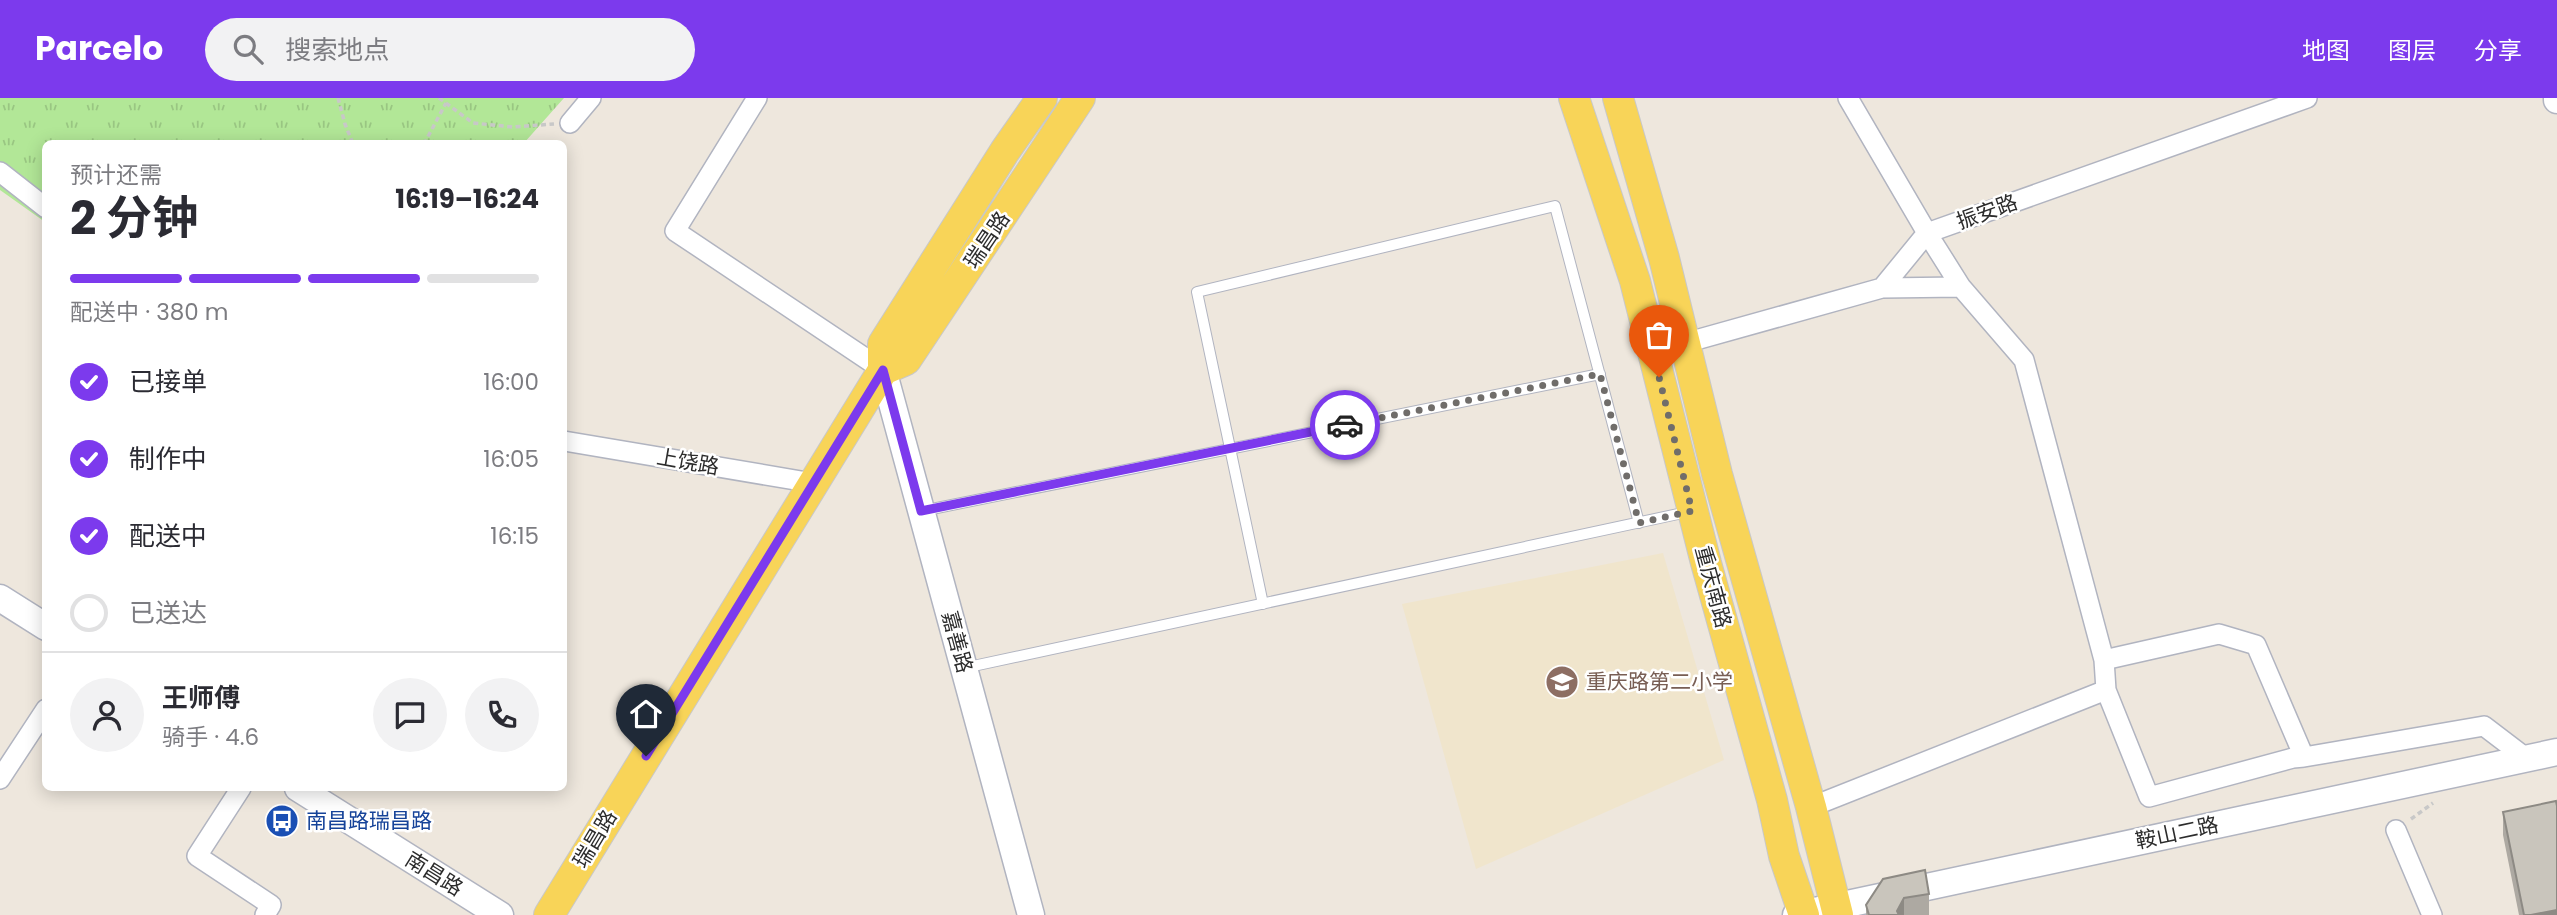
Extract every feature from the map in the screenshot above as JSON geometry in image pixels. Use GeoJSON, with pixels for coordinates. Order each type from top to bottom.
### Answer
{"type":"FeatureCollection","features":[{"type":"Feature","properties":{"kind":"main road","name":"瑞昌路"},"geometry":{"type":"LineString","coordinates":[[549,915],[883,370],[883,344],[1005,151],[1042,98]]}},
{"type":"Feature","properties":{"kind":"main road","name":"瑞昌路"},"geometry":{"type":"LineString","coordinates":[[883,370],[906,360],[1080,98]]}},
{"type":"Feature","properties":{"kind":"main road","name":"重庆南路"},"geometry":{"type":"LineString","coordinates":[[1574,98],[1635,281],[1692,511],[1801,915]]}},
{"type":"Feature","properties":{"kind":"main road","name":"重庆南路"},"geometry":{"type":"LineString","coordinates":[[1618,98],[1664,258],[1717,474],[1811,807],[1837,911]]}},
{"type":"Feature","properties":{"kind":"street"},"geometry":{"type":"LineString","coordinates":[[570,123],[591,98]]}},
{"type":"Feature","properties":{"kind":"street"},"geometry":{"type":"LineString","coordinates":[[757,98],[675,231],[883,370]]}},
{"type":"Feature","properties":{"kind":"street"},"geometry":{"type":"LineString","coordinates":[[1848,98],[1961,286],[2024,360],[2104,660],[2106,690],[2149,797],[2304,757],[2484,726],[2526,758]]}},
{"type":"Feature","properties":{"kind":"street","name":"振安路"},"geometry":{"type":"LineString","coordinates":[[1927,233],[2307,98]]}},
{"type":"Feature","properties":{"kind":"street"},"geometry":{"type":"LineString","coordinates":[[0,172],[42,205]]}},
{"type":"Feature","properties":{"kind":"street"},"geometry":{"type":"LineString","coordinates":[[1882,288],[1927,233]]}},
{"type":"Feature","properties":{"kind":"street"},"geometry":{"type":"LineString","coordinates":[[1685,343],[1882,288],[1961,286]]}},
{"type":"Feature","properties":{"kind":"street","name":"嘉善路"},"geometry":{"type":"LineString","coordinates":[[883,370],[1031,915]]}},
{"type":"Feature","properties":{"kind":"street","name":"上饶路"},"geometry":{"type":"LineString","coordinates":[[567,442],[813,483]]}},
{"type":"Feature","properties":{"kind":"street"},"geometry":{"type":"LineString","coordinates":[[0,598],[42,624]]}},
{"type":"Feature","properties":{"kind":"street"},"geometry":{"type":"LineString","coordinates":[[2104,660],[2219,634],[2256,645],[2304,757]]}},
{"type":"Feature","properties":{"kind":"street"},"geometry":{"type":"LineString","coordinates":[[1811,807],[2106,690]]}},
{"type":"Feature","properties":{"kind":"street"},"geometry":{"type":"LineString","coordinates":[[0,779],[42,715]]}},
{"type":"Feature","properties":{"kind":"street","name":"鞍山二路"},"geometry":{"type":"LineString","coordinates":[[1801,915],[1837,911],[2557,752]]}},
{"type":"Feature","properties":{"kind":"street"},"geometry":{"type":"LineString","coordinates":[[239,791],[197,856],[271,905],[265,915]]}},
{"type":"Feature","properties":{"kind":"street","name":"南昌路"},"geometry":{"type":"LineString","coordinates":[[303,791],[500,915]]}},
{"type":"Feature","properties":{"kind":"street"},"geometry":{"type":"LineString","coordinates":[[2396,830],[2432,915]]}},
{"type":"Feature","properties":{"kind":"lane"},"geometry":{"type":"LineString","coordinates":[[1263,604],[1197,292],[1555,206],[1639,523]]}},
{"type":"Feature","properties":{"kind":"lane"},"geometry":{"type":"LineString","coordinates":[[921,511],[1600,374]]}},
{"type":"Feature","properties":{"kind":"lane"},"geometry":{"type":"LineString","coordinates":[[964,668],[1692,511]]}},
{"type":"Feature","properties":{"kind":"path"},"geometry":{"type":"LineString","coordinates":[[338,98],[351,140]]}},
{"type":"Feature","properties":{"kind":"path"},"geometry":{"type":"LineString","coordinates":[[439,98],[473,123],[513,127],[570,123]]}},
{"type":"Feature","properties":{"kind":"path"},"geometry":{"type":"LineString","coordinates":[[427,140],[446,103]]}},
{"type":"Feature","properties":{"kind":"path"},"geometry":{"type":"LineString","coordinates":[[2396,830],[2444,794],[2444,775]]}},
{"type":"Feature","properties":{"kind":"shaded area","name":"重庆路第二小学"},"geometry":{"type":"Polygon","coordinates":[[[1663,553],[1724,760],[1476,869],[1402,604],[1663,553]]]}},
{"type":"Feature","properties":{"kind":"green space"},"geometry":{"type":"Polygon","coordinates":[[[0,98],[564,98],[527,140],[42,140],[42,220],[0,190],[0,98]]]}},
{"type":"Feature","properties":{"kind":"building"},"geometry":{"type":"Polygon","coordinates":[[[2556,801],[2557,910],[2524,915],[2503,812],[2556,801]]]}},
{"type":"Feature","properties":{"kind":"building"},"geometry":{"type":"Polygon","coordinates":[[[1925,870],[1929,894],[1904,898],[1897,911],[1899,915],[1869,915],[1866,905],[1883,879],[1925,870]]]}},
{"type":"Feature","properties":{"kind":"way so far"},"geometry":{"type":"LineString","coordinates":[[1345,425],[1600,374],[1639,523],[1692,511],[1659,377]]}},
{"type":"Feature","properties":{"kind":"place","name":"重庆路第二小学"},"geometry":{"type":"Point","coordinates":[1562,682]}},
{"type":"Feature","properties":{"kind":"place","name":"南昌路瑞昌路"},"geometry":{"type":"Point","coordinates":[282,821]}},
{"type":"Feature","properties":{"kind":"route"},"geometry":{"type":"LineString","coordinates":[[646,756],[883,370],[921,511],[1345,425]]}}]}
